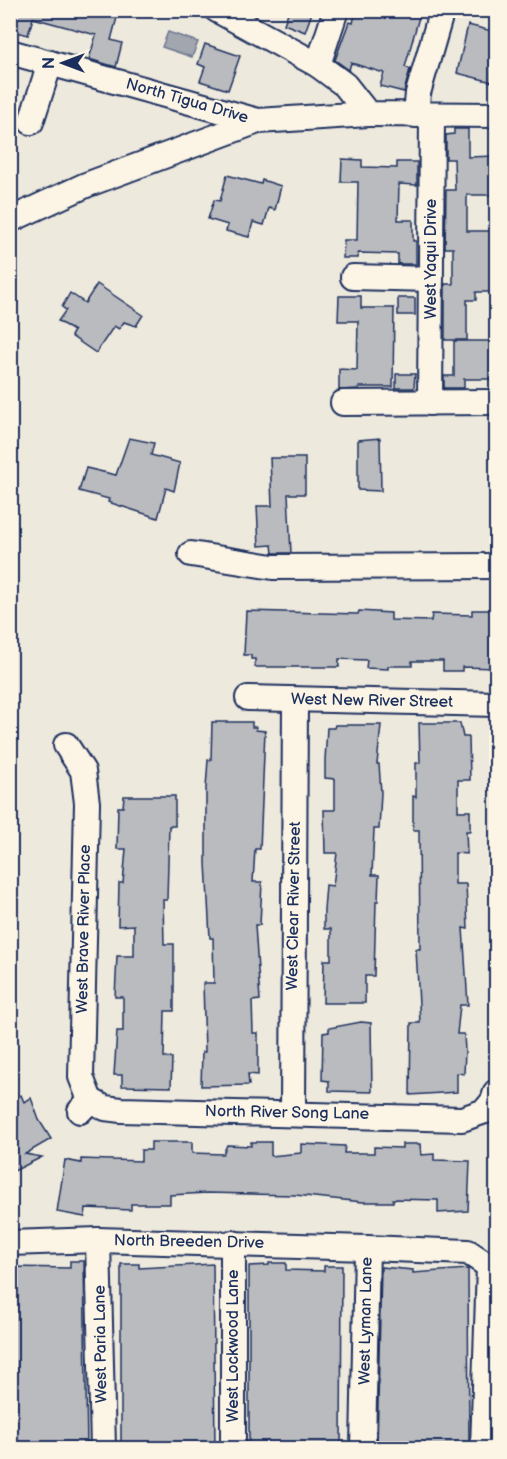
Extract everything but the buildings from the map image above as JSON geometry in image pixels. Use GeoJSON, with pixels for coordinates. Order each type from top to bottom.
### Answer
{"type":"FeatureCollection","features":[{"type":"Feature","properties":{"kind":"street"},"geometry":{"type":"LineString","coordinates":[[218,10],[318,65],[345,85],[368,114]]}},
{"type":"Feature","properties":{"kind":"street"},"geometry":{"type":"LineString","coordinates":[[318,65],[336,10]]}},
{"type":"Feature","properties":{"kind":"street","name":"West Yaqui Drive"},"geometry":{"type":"LineString","coordinates":[[430,403],[431,279],[424,115],[418,93],[442,10]]}},
{"type":"Feature","properties":{"kind":"street","name":"North Tigua Drive"},"geometry":{"type":"LineString","coordinates":[[10,52],[258,121],[368,114],[496,115]]}},
{"type":"Feature","properties":{"kind":"street"},"geometry":{"type":"LineString","coordinates":[[31,123],[50,63]]}},
{"type":"Feature","properties":{"kind":"street"},"geometry":{"type":"LineString","coordinates":[[10,220],[86,186],[258,121]]}},
{"type":"Feature","properties":{"kind":"street"},"geometry":{"type":"LineString","coordinates":[[353,277],[431,279]]}},
{"type":"Feature","properties":{"kind":"street"},"geometry":{"type":"LineString","coordinates":[[343,403],[496,402]]}},
{"type":"Feature","properties":{"kind":"street"},"geometry":{"type":"LineString","coordinates":[[191,554],[273,567],[496,566]]}},
{"type":"Feature","properties":{"kind":"street","name":"West New River Street"},"geometry":{"type":"LineString","coordinates":[[248,698],[496,704]]}},
{"type":"Feature","properties":{"kind":"street","name":"West Clear River Street"},"geometry":{"type":"LineString","coordinates":[[293,1112],[295,700]]}},
{"type":"Feature","properties":{"kind":"street","name":"West Brave River Place"},"geometry":{"type":"LineString","coordinates":[[66,745],[83,771],[87,803],[81,1077],[85,1106]]}},
{"type":"Feature","properties":{"kind":"street","name":"North River Song Lane"},"geometry":{"type":"LineString","coordinates":[[85,1106],[121,1110],[293,1112],[462,1119],[493,1108]]}},
{"type":"Feature","properties":{"kind":"street","name":"North Breeden Drive"},"geometry":{"type":"LineString","coordinates":[[10,1243],[98,1240],[367,1248]]}},
{"type":"Feature","properties":{"kind":"street","name":"West Paria Lane"},"geometry":{"type":"LineString","coordinates":[[98,1240],[103,1449]]}},
{"type":"Feature","properties":{"kind":"street","name":"West Lockwood Lane"},"geometry":{"type":"LineString","coordinates":[[233,1243],[233,1449]]}},
{"type":"Feature","properties":{"kind":"street","name":"West Lyman Lane"},"geometry":{"type":"LineString","coordinates":[[363,1449],[367,1248],[468,1252],[489,1266],[492,1310]]}},
{"type":"Feature","properties":{"kind":"street"},"geometry":{"type":"LineString","coordinates":[[488,1436],[492,1310]]}},
{"type":"Feature","properties":{"kind":"shaded area"},"geometry":{"type":"Polygon","coordinates":[[[168,32],[198,42],[192,57],[162,47],[168,32]]]}}]}
